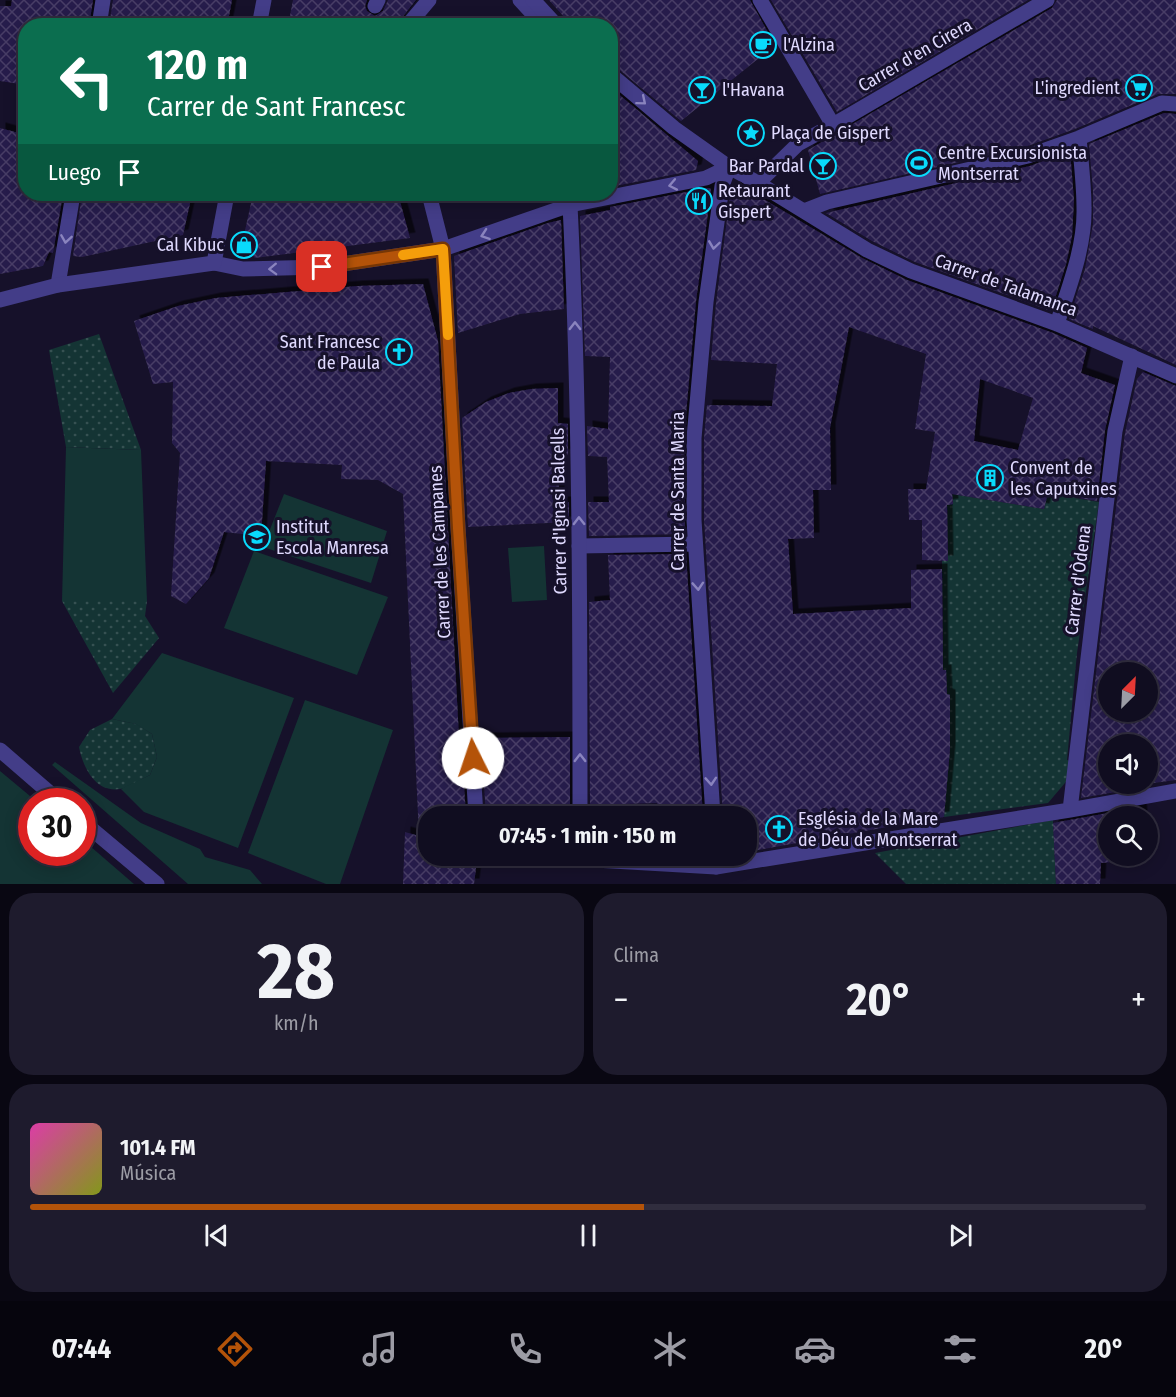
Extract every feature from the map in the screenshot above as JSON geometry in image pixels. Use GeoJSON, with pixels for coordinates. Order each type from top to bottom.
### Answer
{"type":"FeatureCollection","features":[{"type":"Feature","properties":{"kind":"street"},"geometry":{"type":"LineString","coordinates":[[100,18],[103,0]]}},
{"type":"Feature","properties":{"kind":"street"},"geometry":{"type":"LineString","coordinates":[[261,18],[264,0]]}},
{"type":"Feature","properties":{"kind":"street"},"geometry":{"type":"LineString","coordinates":[[414,18],[429,0]]}},
{"type":"Feature","properties":{"kind":"street"},"geometry":{"type":"LineString","coordinates":[[520,0],[537,18]]}},
{"type":"Feature","properties":{"kind":"street"},"geometry":{"type":"LineString","coordinates":[[532,0],[549,18]]}},
{"type":"Feature","properties":{"kind":"street"},"geometry":{"type":"LineString","coordinates":[[760,0],[833,124]]}},
{"type":"Feature","properties":{"kind":"street","name":"Carrer d'en Cirera"},"geometry":{"type":"LineString","coordinates":[[758,183],[798,144],[1047,0]]}},
{"type":"Feature","properties":{"kind":"street","name":"Carrer de Talamanca"},"geometry":{"type":"LineString","coordinates":[[618,81],[674,128],[729,167],[867,250],[911,271],[1057,324],[1176,376]]}},
{"type":"Feature","properties":{"kind":"street"},"geometry":{"type":"LineString","coordinates":[[804,211],[827,202],[1028,156],[1079,138],[1162,103],[1176,104]]}},
{"type":"Feature","properties":{"kind":"street"},"geometry":{"type":"LineString","coordinates":[[1057,324],[1076,264],[1082,231],[1084,209],[1079,138]]}},
{"type":"Feature","properties":{"kind":"street"},"geometry":{"type":"LineString","coordinates":[[618,195],[706,178],[729,167]]}},
{"type":"Feature","properties":{"kind":"street","name":"Carrer de Santa Maria"},"geometry":{"type":"LineString","coordinates":[[712,806],[695,544],[694,438],[706,302],[722,186],[729,167]]}},
{"type":"Feature","properties":{"kind":"street"},"geometry":{"type":"LineString","coordinates":[[58,285],[72,201]]}},
{"type":"Feature","properties":{"kind":"street"},"geometry":{"type":"LineString","coordinates":[[214,263],[226,201]]}},
{"type":"Feature","properties":{"kind":"street","name":"Carrer de les Campanes"},"geometry":{"type":"LineString","coordinates":[[431,201],[443,249],[475,806]]}},
{"type":"Feature","properties":{"kind":"street"},"geometry":{"type":"LineString","coordinates":[[0,300],[58,285],[214,263],[243,270],[322,267],[443,249],[570,205],[590,201]]}},
{"type":"Feature","properties":{"kind":"street","name":"Carrer d'Ignasi Balcells"},"geometry":{"type":"LineString","coordinates":[[570,205],[575,310],[579,546],[580,806]]}},
{"type":"Feature","properties":{"kind":"street","name":"Carrer d'Òdena"},"geometry":{"type":"LineString","coordinates":[[1070,810],[1115,431],[1132,356]]}},
{"type":"Feature","properties":{"kind":"street"},"geometry":{"type":"LineString","coordinates":[[579,546],[695,544]]}},
{"type":"Feature","properties":{"kind":"street"},"geometry":{"type":"LineString","coordinates":[[0,750],[44,788]]}},
{"type":"Feature","properties":{"kind":"street"},"geometry":{"type":"LineString","coordinates":[[757,855],[1070,810],[1176,791]]}},
{"type":"Feature","properties":{"kind":"street"},"geometry":{"type":"LineString","coordinates":[[96,833],[157,884]]}},
{"type":"Feature","properties":{"kind":"green space"},"geometry":{"type":"Polygon","coordinates":[[[99,334],[141,450],[66,447],[49,350],[99,334]]]}},
{"type":"Feature","properties":{"kind":"green space"},"geometry":{"type":"Polygon","coordinates":[[[1061,444],[1081,468],[1075,498],[1099,502],[1077,653],[1067,760],[1070,761],[1070,777],[1048,803],[944,817],[950,749],[923,740],[950,739],[950,695],[947,694],[946,670],[923,670],[943,640],[942,560],[948,560],[947,505],[953,504],[952,494],[1044,509],[1061,444]]]}},
{"type":"Feature","properties":{"kind":"green space"},"geometry":{"type":"Polygon","coordinates":[[[66,447],[141,450],[147,601],[62,601],[66,447]]]}},
{"type":"Feature","properties":{"kind":"green space"},"geometry":{"type":"Polygon","coordinates":[[[284,494],[387,531],[371,583],[263,547],[284,494]]]}},
{"type":"Feature","properties":{"kind":"green space"},"geometry":{"type":"Polygon","coordinates":[[[544,546],[547,600],[512,602],[508,548],[544,546]]]}},
{"type":"Feature","properties":{"kind":"green space"},"geometry":{"type":"Polygon","coordinates":[[[254,551],[388,597],[357,675],[224,628],[254,551]]]}},
{"type":"Feature","properties":{"kind":"green space"},"geometry":{"type":"Polygon","coordinates":[[[62,601],[147,601],[145,616],[159,638],[113,693],[62,601]]]}},
{"type":"Feature","properties":{"kind":"green space"},"geometry":{"type":"Polygon","coordinates":[[[162,653],[294,698],[238,848],[144,812],[121,789],[150,775],[157,757],[152,734],[136,724],[112,719],[162,653]]]}},
{"type":"Feature","properties":{"kind":"green space"},"geometry":{"type":"Polygon","coordinates":[[[305,700],[393,730],[340,884],[326,884],[248,853],[305,700]]]}},
{"type":"Feature","properties":{"kind":"green space"},"geometry":{"type":"Polygon","coordinates":[[[112,719],[137,724],[152,734],[157,757],[150,775],[120,789],[111,789],[97,783],[87,770],[79,747],[90,730],[112,719]]]}},
{"type":"Feature","properties":{"kind":"green space"},"geometry":{"type":"Polygon","coordinates":[[[55,762],[92,788],[78,788],[52,765],[55,762]]]}},
{"type":"Feature","properties":{"kind":"green space"},"geometry":{"type":"Polygon","coordinates":[[[0,771],[20,788],[18,788],[18,866],[96,866],[96,851],[134,884],[0,884],[0,771]]]}},
{"type":"Feature","properties":{"kind":"green space"},"geometry":{"type":"Polygon","coordinates":[[[96,791],[141,823],[200,849],[205,857],[250,870],[262,884],[188,884],[96,804],[96,791]]]}},
{"type":"Feature","properties":{"kind":"green space"},"geometry":{"type":"Polygon","coordinates":[[[1053,820],[1056,884],[906,884],[875,853],[1053,820]]]}},
{"type":"Feature","properties":{"kind":"building"},"geometry":{"type":"Polygon","coordinates":[[[12,0],[93,0],[90,18],[18,18],[18,84],[0,81],[0,6],[11,6],[12,0]]]}},
{"type":"Feature","properties":{"kind":"building"},"geometry":{"type":"Polygon","coordinates":[[[113,0],[232,0],[229,18],[110,18],[113,0]]]}},
{"type":"Feature","properties":{"kind":"building"},"geometry":{"type":"Polygon","coordinates":[[[293,0],[367,0],[365,6],[367,11],[375,16],[383,11],[388,0],[416,0],[402,18],[290,18],[293,0]]]}},
{"type":"Feature","properties":{"kind":"building"},"geometry":{"type":"Polygon","coordinates":[[[549,0],[750,0],[775,45],[681,121],[618,69],[618,18],[565,18],[549,0]]]}},
{"type":"Feature","properties":{"kind":"building"},"geometry":{"type":"Polygon","coordinates":[[[771,0],[1028,0],[837,112],[771,0]]]}},
{"type":"Feature","properties":{"kind":"building"},"geometry":{"type":"Polygon","coordinates":[[[1057,0],[1176,0],[1176,94],[1158,94],[1025,147],[820,194],[808,150],[1052,8],[1057,0]]]}},
{"type":"Feature","properties":{"kind":"building"},"geometry":{"type":"Polygon","coordinates":[[[618,94],[698,161],[696,170],[618,185],[618,94]]]}},
{"type":"Feature","properties":{"kind":"building"},"geometry":{"type":"Polygon","coordinates":[[[1164,113],[1176,114],[1176,365],[1093,326],[1093,329],[1069,319],[1085,269],[1093,224],[1089,144],[1164,113]]]}},
{"type":"Feature","properties":{"kind":"building"},"geometry":{"type":"Polygon","coordinates":[[[0,128],[18,133],[18,201],[62,201],[53,253],[49,252],[43,266],[0,274],[0,128]]]}},
{"type":"Feature","properties":{"kind":"building"},"geometry":{"type":"Polygon","coordinates":[[[1070,151],[1074,200],[1072,236],[1051,311],[915,262],[872,241],[826,213],[1030,166],[1070,151]]]}},
{"type":"Feature","properties":{"kind":"building"},"geometry":{"type":"Polygon","coordinates":[[[740,185],[862,258],[907,280],[1053,333],[1087,348],[1081,373],[1115,385],[1105,430],[1097,501],[1048,493],[1044,509],[952,494],[953,504],[947,505],[948,561],[922,560],[922,520],[909,520],[908,489],[926,489],[935,432],[915,429],[926,354],[849,327],[830,428],[831,490],[813,490],[814,538],[788,539],[793,614],[911,608],[911,570],[942,569],[943,670],[946,670],[947,694],[950,695],[950,749],[944,817],[757,850],[757,806],[722,806],[704,520],[704,438],[707,405],[772,406],[777,364],[711,360],[731,189],[740,185]],[[980,379],[974,441],[1018,450],[1033,398],[980,379]]]}},
{"type":"Feature","properties":{"kind":"building"},"geometry":{"type":"Polygon","coordinates":[[[707,188],[711,191],[696,301],[684,437],[685,534],[589,536],[588,502],[609,502],[607,457],[588,456],[587,426],[608,429],[610,357],[585,356],[580,216],[610,210],[610,207],[707,188]]]}},
{"type":"Feature","properties":{"kind":"building"},"geometry":{"type":"Polygon","coordinates":[[[81,201],[190,201],[183,235],[82,257],[73,256],[81,201]]]}},
{"type":"Feature","properties":{"kind":"building"},"geometry":{"type":"Polygon","coordinates":[[[251,201],[400,201],[410,238],[255,258],[242,244],[251,201]]]}},
{"type":"Feature","properties":{"kind":"building"},"geometry":{"type":"Polygon","coordinates":[[[561,220],[564,309],[520,314],[458,333],[454,256],[561,220]]]}},
{"type":"Feature","properties":{"kind":"building"},"geometry":{"type":"Polygon","coordinates":[[[423,284],[438,341],[459,738],[461,738],[465,806],[418,806],[418,815],[403,494],[378,480],[341,479],[342,465],[266,461],[261,536],[224,532],[209,578],[186,604],[171,596],[180,453],[172,443],[173,382],[153,384],[134,321],[178,306],[216,298],[358,286],[423,284]]]}},
{"type":"Feature","properties":{"kind":"building"},"geometry":{"type":"Polygon","coordinates":[[[1143,372],[1176,386],[1176,780],[1158,782],[1158,734],[1098,734],[1098,794],[1104,794],[1081,798],[1125,433],[1137,379],[1143,372]]]}},
{"type":"Feature","properties":{"kind":"building"},"geometry":{"type":"Polygon","coordinates":[[[558,388],[558,423],[568,424],[568,455],[559,454],[559,502],[569,502],[569,522],[468,527],[462,418],[486,402],[509,393],[558,388]]]}},
{"type":"Feature","properties":{"kind":"building"},"geometry":{"type":"Polygon","coordinates":[[[686,554],[702,806],[657,806],[657,803],[590,805],[589,602],[610,600],[608,555],[686,554]]]}},
{"type":"Feature","properties":{"kind":"building"},"geometry":{"type":"Polygon","coordinates":[[[570,737],[570,806],[485,806],[481,738],[570,737]]]}},
{"type":"Feature","properties":{"kind":"building"},"geometry":{"type":"Polygon","coordinates":[[[1098,815],[1100,884],[1056,884],[1053,823],[1098,815]]]}},
{"type":"Feature","properties":{"kind":"building"},"geometry":{"type":"Polygon","coordinates":[[[405,832],[418,836],[418,866],[476,866],[474,884],[403,884],[405,832]]]}},
{"type":"Feature","properties":{"kind":"slow traffic"},"geometry":{"type":"LineString","coordinates":[[403,255],[443,249],[448,335]]}},
{"type":"Feature","properties":{"kind":"place","name":"l'Alzina"},"geometry":{"type":"Point","coordinates":[763,45]}},
{"type":"Feature","properties":{"kind":"place","name":"L'ingredient"},"geometry":{"type":"Point","coordinates":[1139,88]}},
{"type":"Feature","properties":{"kind":"place","name":"l'Havana"},"geometry":{"type":"Point","coordinates":[702,90]}},
{"type":"Feature","properties":{"kind":"place","name":"Plaça de Gispert"},"geometry":{"type":"Point","coordinates":[751,133]}},
{"type":"Feature","properties":{"kind":"place","name":"Centre Excursionista Montserrat"},"geometry":{"type":"Point","coordinates":[919,163]}},
{"type":"Feature","properties":{"kind":"place","name":"Bar Pardal"},"geometry":{"type":"Point","coordinates":[823,166]}},
{"type":"Feature","properties":{"kind":"place","name":"Retaurant Gispert"},"geometry":{"type":"Point","coordinates":[699,201]}},
{"type":"Feature","properties":{"kind":"place","name":"Cal Kibuc"},"geometry":{"type":"Point","coordinates":[244,245]}},
{"type":"Feature","properties":{"kind":"place","name":"Sant Francesc de Paula"},"geometry":{"type":"Point","coordinates":[399,352]}},
{"type":"Feature","properties":{"kind":"place","name":"Convent de les Caputxines"},"geometry":{"type":"Point","coordinates":[990,478]}},
{"type":"Feature","properties":{"kind":"place","name":"Institut Escola Manresa"},"geometry":{"type":"Point","coordinates":[257,537]}},
{"type":"Feature","properties":{"kind":"place","name":"Església de la Mare de Déu de Montserrat"},"geometry":{"type":"Point","coordinates":[779,829]}},
{"type":"Feature","properties":{"kind":"route"},"geometry":{"type":"LineString","coordinates":[[322,267],[443,249],[473,758]]}}]}
